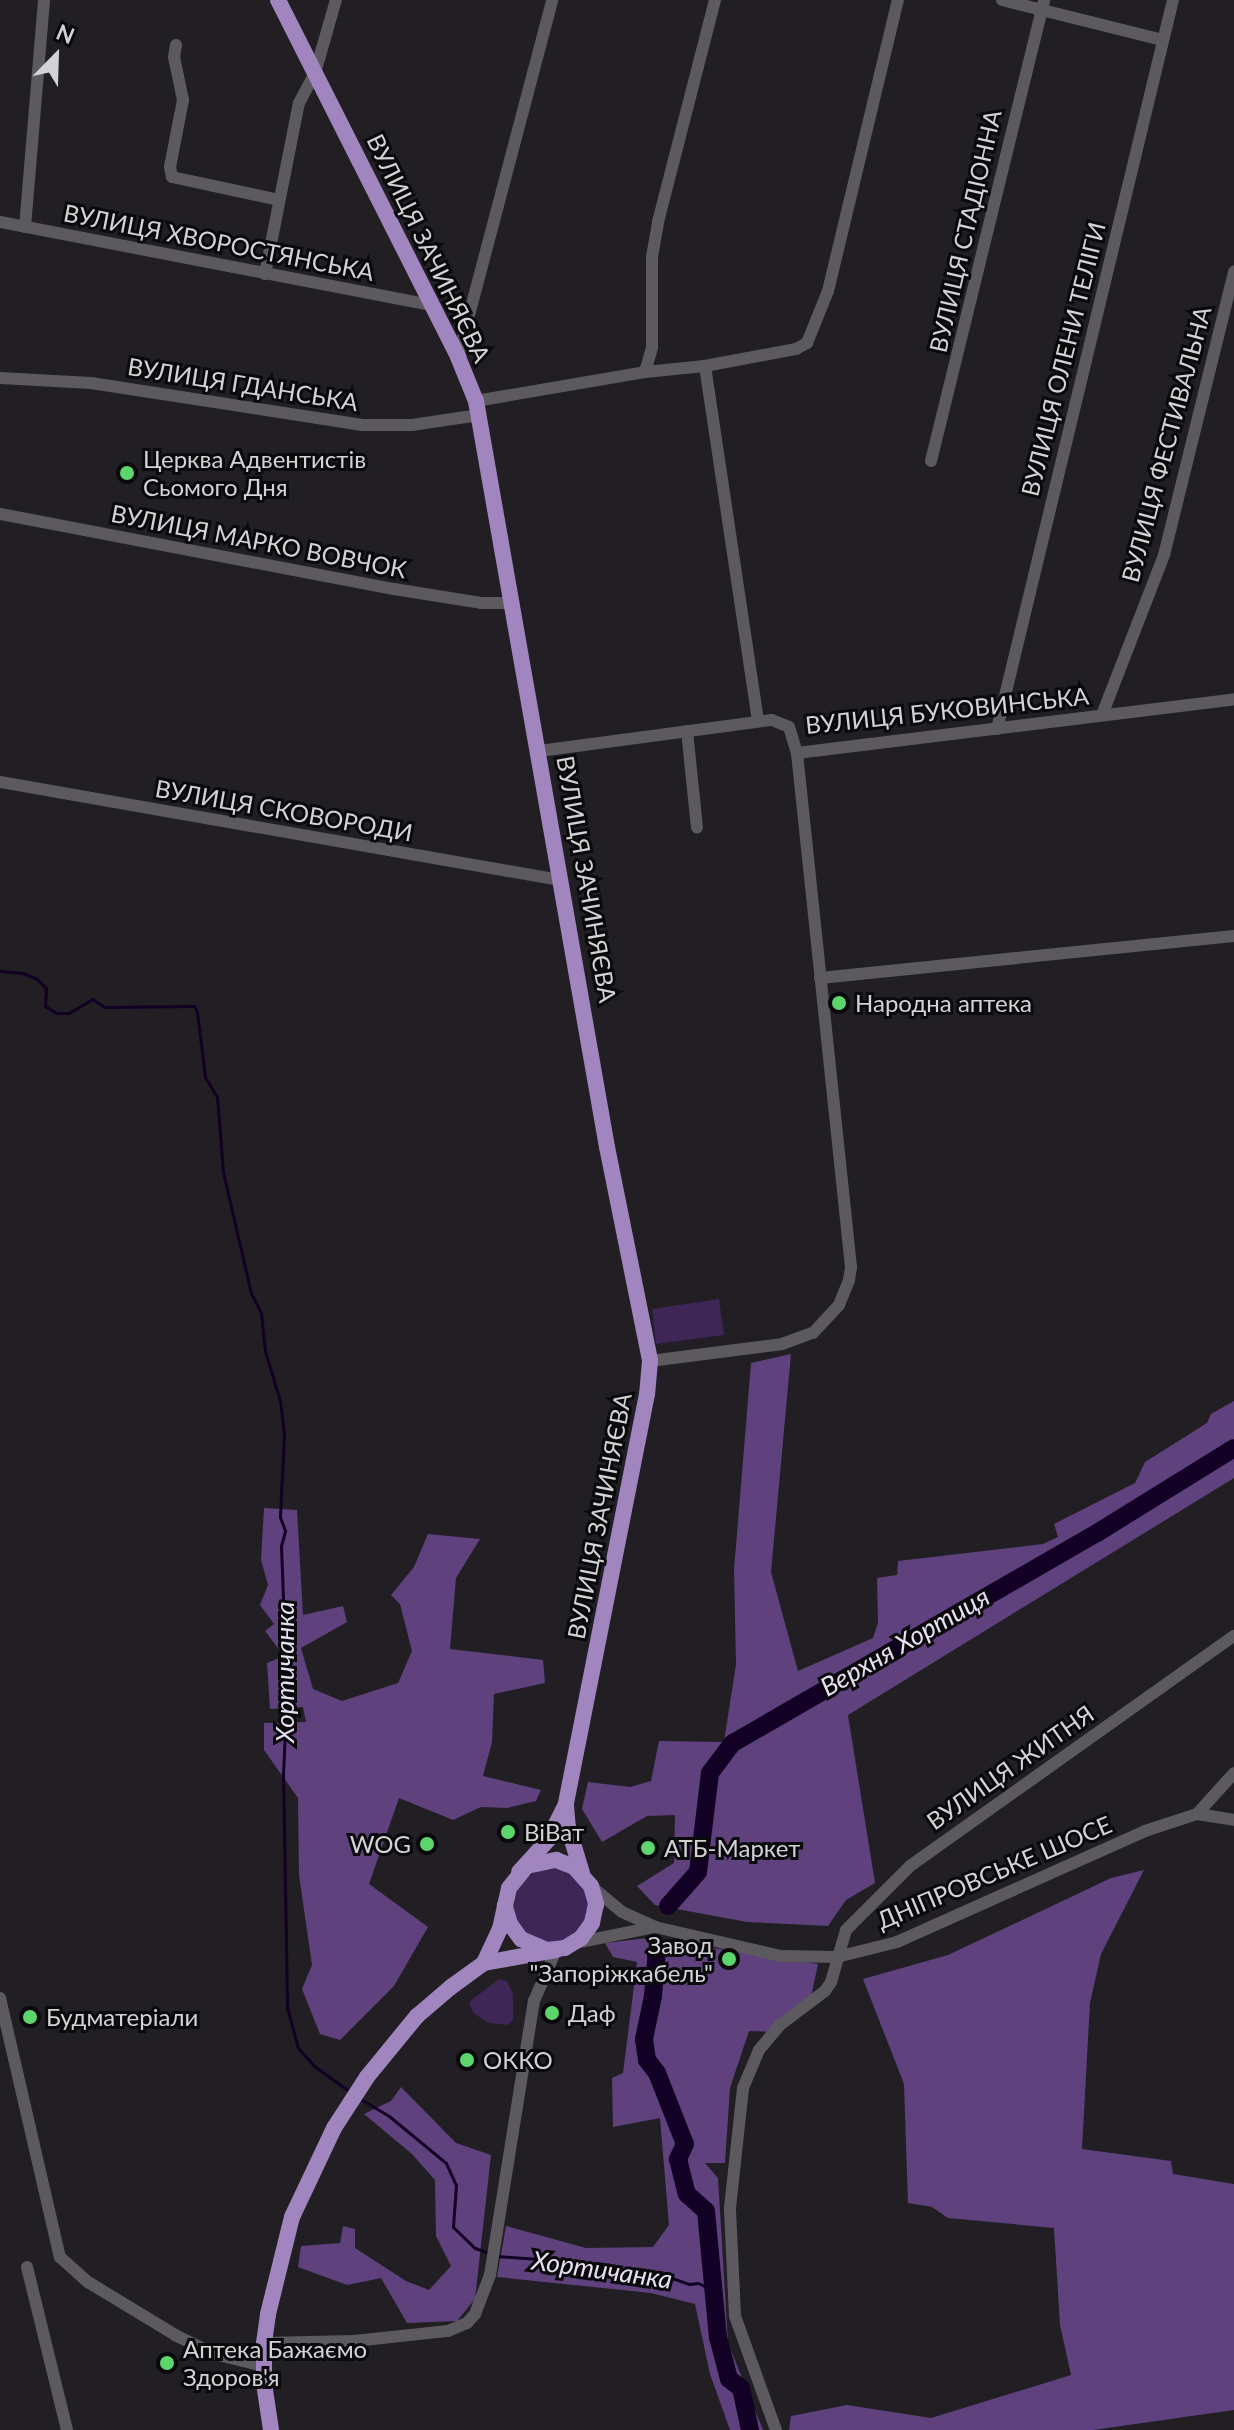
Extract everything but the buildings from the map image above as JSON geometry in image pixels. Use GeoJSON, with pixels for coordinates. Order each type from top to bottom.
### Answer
{"type":"FeatureCollection","features":[{"type":"Feature","properties":{"kind":"main road","name":"ВУЛИЦЯ ЗАЧИНЯЄВА"},"geometry":{"type":"LineString","coordinates":[[278,0],[458,357],[477,408],[560,880],[650,1361],[642,1424],[566,1804]]}},
{"type":"Feature","properties":{"kind":"main road"},"geometry":{"type":"LineString","coordinates":[[271,2430],[264,2343],[292,2217],[310,2173],[367,2077],[417,2016],[484,1963],[500,1929],[509,1888],[548,1840],[566,1804]]}},
{"type":"Feature","properties":{"kind":"main road"},"geometry":{"type":"LineString","coordinates":[[484,1963],[556,1950],[574,1944],[587,1931],[595,1914],[587,1879],[568,1827],[566,1804]]}},
{"type":"Feature","properties":{"kind":"main road"},"geometry":{"type":"LineString","coordinates":[[519,1872],[536,1862],[556,1860],[587,1879]]}},
{"type":"Feature","properties":{"kind":"main road"},"geometry":{"type":"LineString","coordinates":[[505,1906],[510,1924],[521,1939],[537,1948],[556,1950]]}},
{"type":"Feature","properties":{"kind":"street"},"geometry":{"type":"LineString","coordinates":[[25,227],[44,0]]}},
{"type":"Feature","properties":{"kind":"street"},"geometry":{"type":"LineString","coordinates":[[265,274],[299,103],[315,73],[336,0]]}},
{"type":"Feature","properties":{"kind":"street"},"geometry":{"type":"LineString","coordinates":[[458,357],[552,0]]}},
{"type":"Feature","properties":{"kind":"street"},"geometry":{"type":"LineString","coordinates":[[645,372],[652,348],[652,257],[658,222],[715,0]]}},
{"type":"Feature","properties":{"kind":"street","name":"ВУЛИЦЯ ГДАНСЬКА"},"geometry":{"type":"LineString","coordinates":[[0,378],[91,383],[361,425],[412,425],[645,372],[705,366],[796,349],[807,343],[813,333],[828,291],[898,0]]}},
{"type":"Feature","properties":{"kind":"street"},"geometry":{"type":"LineString","coordinates":[[1002,0],[1042,5],[1163,40]]}},
{"type":"Feature","properties":{"kind":"street","name":"ВУЛИЦЯ ОЛЕНИ ТЕЛІГИ"},"geometry":{"type":"LineString","coordinates":[[997,729],[1173,0]]}},
{"type":"Feature","properties":{"kind":"street","name":"ВУЛИЦЯ СТАДІОННА"},"geometry":{"type":"LineString","coordinates":[[931,461],[1042,5]]}},
{"type":"Feature","properties":{"kind":"street"},"geometry":{"type":"LineString","coordinates":[[176,45],[174,57],[183,100],[170,167],[172,177],[279,200]]}},
{"type":"Feature","properties":{"kind":"street","name":"ВУЛИЦЯ ХВОРОСТЯНСЬКА"},"geometry":{"type":"LineString","coordinates":[[0,222],[430,305]]}},
{"type":"Feature","properties":{"kind":"street","name":"ВУЛИЦЯ ФЕСТИВАЛЬНА"},"geometry":{"type":"LineString","coordinates":[[1102,715],[1164,555],[1234,272]]}},
{"type":"Feature","properties":{"kind":"street"},"geometry":{"type":"LineString","coordinates":[[705,366],[758,721]]}},
{"type":"Feature","properties":{"kind":"street","name":"ВУЛИЦЯ МАРКО ВОВЧОК"},"geometry":{"type":"LineString","coordinates":[[0,514],[449,599],[511,603]]}},
{"type":"Feature","properties":{"kind":"street","name":"ВУЛИЦЯ БУКОВИНСЬКА"},"geometry":{"type":"LineString","coordinates":[[539,751],[758,721],[784,722],[794,734],[797,753],[1234,699]]}},
{"type":"Feature","properties":{"kind":"street"},"geometry":{"type":"LineString","coordinates":[[687,731],[697,827]]}},
{"type":"Feature","properties":{"kind":"street"},"geometry":{"type":"LineString","coordinates":[[650,1361],[782,1344],[813,1333],[839,1305],[851,1267],[797,753]]}},
{"type":"Feature","properties":{"kind":"street","name":"ВУЛИЦЯ СКОВОРОДИ"},"geometry":{"type":"LineString","coordinates":[[0,782],[560,880]]}},
{"type":"Feature","properties":{"kind":"street"},"geometry":{"type":"LineString","coordinates":[[820,978],[1234,936]]}},
{"type":"Feature","properties":{"kind":"street","name":"ВУЛИЦЯ ЖИТНЯ"},"geometry":{"type":"LineString","coordinates":[[776,2430],[735,2316],[730,2208],[743,2088],[759,2050],[780,2025],[825,1991],[851,1923],[910,1866],[1234,1636]]}},
{"type":"Feature","properties":{"kind":"street"},"geometry":{"type":"LineString","coordinates":[[1197,1814],[1234,1773]]}},
{"type":"Feature","properties":{"kind":"street","name":"ДНІПРОВСЬКЕ ШОСЕ"},"geometry":{"type":"LineString","coordinates":[[587,1879],[622,1912],[655,1927],[781,1956],[837,1957],[897,1942],[1145,1831],[1197,1814],[1234,1820]]}},
{"type":"Feature","properties":{"kind":"street"},"geometry":{"type":"LineString","coordinates":[[574,1944],[655,1927]]}},
{"type":"Feature","properties":{"kind":"street"},"geometry":{"type":"LineString","coordinates":[[264,2343],[354,2341],[458,2328],[481,2305],[492,2262],[534,2001],[556,1950]]}},
{"type":"Feature","properties":{"kind":"street"},"geometry":{"type":"LineString","coordinates":[[0,1998],[60,2257],[88,2282],[175,2335],[214,2354],[264,2366]]}},
{"type":"Feature","properties":{"kind":"street"},"geometry":{"type":"LineString","coordinates":[[27,2267],[67,2430]]}},
{"type":"Feature","properties":{"kind":"shaded area"},"geometry":{"type":"Polygon","coordinates":[[[719,1299],[724,1335],[656,1344],[652,1309],[719,1299]]]}},
{"type":"Feature","properties":{"kind":"shaded area"},"geometry":{"type":"Polygon","coordinates":[[[791,1354],[771,1572],[798,1671],[873,1638],[878,1623],[877,1578],[897,1575],[898,1561],[1043,1544],[1058,1537],[1054,1524],[1135,1483],[1145,1462],[1207,1423],[1211,1414],[1234,1401],[1234,1478],[848,1715],[875,1883],[846,1900],[828,1926],[747,1922],[655,1905],[637,1886],[674,1863],[675,1815],[647,1816],[602,1842],[582,1809],[588,1782],[630,1787],[651,1781],[659,1741],[724,1742],[736,1664],[734,1570],[751,1363],[791,1354]]]}},
{"type":"Feature","properties":{"kind":"shaded area"},"geometry":{"type":"Polygon","coordinates":[[[264,1508],[297,1510],[303,1615],[343,1606],[347,1622],[301,1648],[313,1689],[342,1701],[398,1683],[412,1651],[400,1604],[391,1595],[414,1567],[428,1534],[480,1539],[456,1578],[450,1649],[543,1660],[545,1683],[494,1694],[492,1742],[483,1776],[541,1790],[536,1801],[507,1808],[481,1807],[453,1820],[399,1798],[369,1884],[428,1927],[394,1986],[340,2040],[320,2034],[302,1989],[312,1965],[299,1875],[298,1798],[264,1750],[264,1723],[306,1722],[303,1707],[270,1709],[267,1663],[284,1656],[265,1631],[274,1624],[260,1605],[268,1585],[261,1560],[264,1508]]]}},
{"type":"Feature","properties":{"kind":"shaded area"},"geometry":{"type":"Polygon","coordinates":[[[544,1869],[558,1869],[572,1875],[582,1885],[588,1906],[582,1927],[572,1937],[558,1943],[544,1943],[530,1937],[520,1927],[514,1913],[514,1899],[520,1885],[530,1875],[544,1869]]]}},
{"type":"Feature","properties":{"kind":"shaded area"},"geometry":{"type":"Polygon","coordinates":[[[1144,1870],[1101,1954],[1090,2003],[1082,2149],[1171,2161],[1173,2174],[1234,2184],[1234,2410],[1093,2430],[789,2430],[791,2416],[847,2405],[931,2418],[1071,2375],[1060,2325],[1054,2228],[948,2218],[932,2207],[908,2203],[904,2084],[863,1979],[948,1955],[1111,1878],[1144,1870]]]}},
{"type":"Feature","properties":{"kind":"shaded area"},"geometry":{"type":"Polygon","coordinates":[[[648,1938],[818,1964],[810,2002],[775,2032],[749,2031],[730,2088],[725,2163],[705,2163],[718,2178],[728,2343],[763,2430],[730,2430],[710,2374],[695,2304],[651,2293],[497,2277],[506,2226],[586,2248],[653,2247],[669,2225],[660,2118],[613,2127],[612,2078],[623,2073],[637,1962],[613,1957],[605,1943],[648,1938]]]}},
{"type":"Feature","properties":{"kind":"shaded area"},"geometry":{"type":"Polygon","coordinates":[[[499,1979],[507,1981],[513,1994],[513,2020],[508,2025],[489,2023],[473,2013],[469,2002],[499,1979]]]}},
{"type":"Feature","properties":{"kind":"shaded area"},"geometry":{"type":"Polygon","coordinates":[[[401,2087],[456,2143],[491,2155],[475,2299],[457,2321],[407,2323],[381,2278],[347,2285],[298,2267],[301,2246],[340,2243],[343,2226],[355,2229],[355,2248],[406,2281],[429,2290],[451,2266],[436,2236],[435,2180],[412,2154],[364,2114],[391,2101],[401,2087]]]}},
{"type":"Feature","properties":{"kind":"waterway","name":"Хортичанка"},"geometry":{"type":"LineString","coordinates":[[0,971],[23,973],[37,979],[46,988],[45,1006],[56,1013],[69,1013],[92,999],[105,1007],[194,1006],[197,1012],[205,1077],[217,1097],[223,1172],[251,1293],[261,1313],[265,1351],[280,1401],[284,1434],[280,1517],[285,1531],[281,1546],[285,1648],[282,1667],[287,1689],[283,1773],[287,2007],[298,2048],[314,2066],[349,2091]]}},
{"type":"Feature","properties":{"kind":"waterway","name":"Верхня Хортиця"},"geometry":{"type":"LineString","coordinates":[[668,1906],[698,1872],[710,1773],[733,1743],[1097,1533],[1234,1448]]}},
{"type":"Feature","properties":{"kind":"waterway","name":"Верхня Хортиця"},"geometry":{"type":"LineString","coordinates":[[656,1955],[657,1951],[653,1996],[644,2039],[647,2060],[657,2073],[685,2144],[678,2159],[687,2194],[706,2211],[718,2337],[729,2379],[741,2388],[750,2430]]}},
{"type":"Feature","properties":{"kind":"waterway","name":"Хортичанка"},"geometry":{"type":"LineString","coordinates":[[359,2098],[389,2116],[446,2163],[456,2185],[453,2227],[475,2248],[489,2253]]}},
{"type":"Feature","properties":{"kind":"waterway","name":"Хортичанка"},"geometry":{"type":"LineString","coordinates":[[496,2256],[553,2260],[558,2265],[595,2273],[640,2278],[663,2275],[713,2290]]}},
{"type":"Feature","properties":{"kind":"place","name":"Церква Адвентистів Сьомого Дня"},"geometry":{"type":"Point","coordinates":[127,473]}},
{"type":"Feature","properties":{"kind":"place","name":"Народна аптека"},"geometry":{"type":"Point","coordinates":[839,1003]}},
{"type":"Feature","properties":{"kind":"place","name":"ВіВат"},"geometry":{"type":"Point","coordinates":[508,1832]}},
{"type":"Feature","properties":{"kind":"place","name":"WOG"},"geometry":{"type":"Point","coordinates":[427,1844]}},
{"type":"Feature","properties":{"kind":"place","name":"АТБ-Маркет"},"geometry":{"type":"Point","coordinates":[648,1848]}},
{"type":"Feature","properties":{"kind":"place","name":"Завод \"Запоріжкабель\""},"geometry":{"type":"Point","coordinates":[729,1959]}},
{"type":"Feature","properties":{"kind":"place","name":"Даф"},"geometry":{"type":"Point","coordinates":[552,2013]}},
{"type":"Feature","properties":{"kind":"place","name":"Будматеріали"},"geometry":{"type":"Point","coordinates":[30,2017]}},
{"type":"Feature","properties":{"kind":"place","name":"ОККО"},"geometry":{"type":"Point","coordinates":[467,2060]}},
{"type":"Feature","properties":{"kind":"place","name":"Аптека Бажаємо Здоров'я"},"geometry":{"type":"Point","coordinates":[167,2363]}}]}
